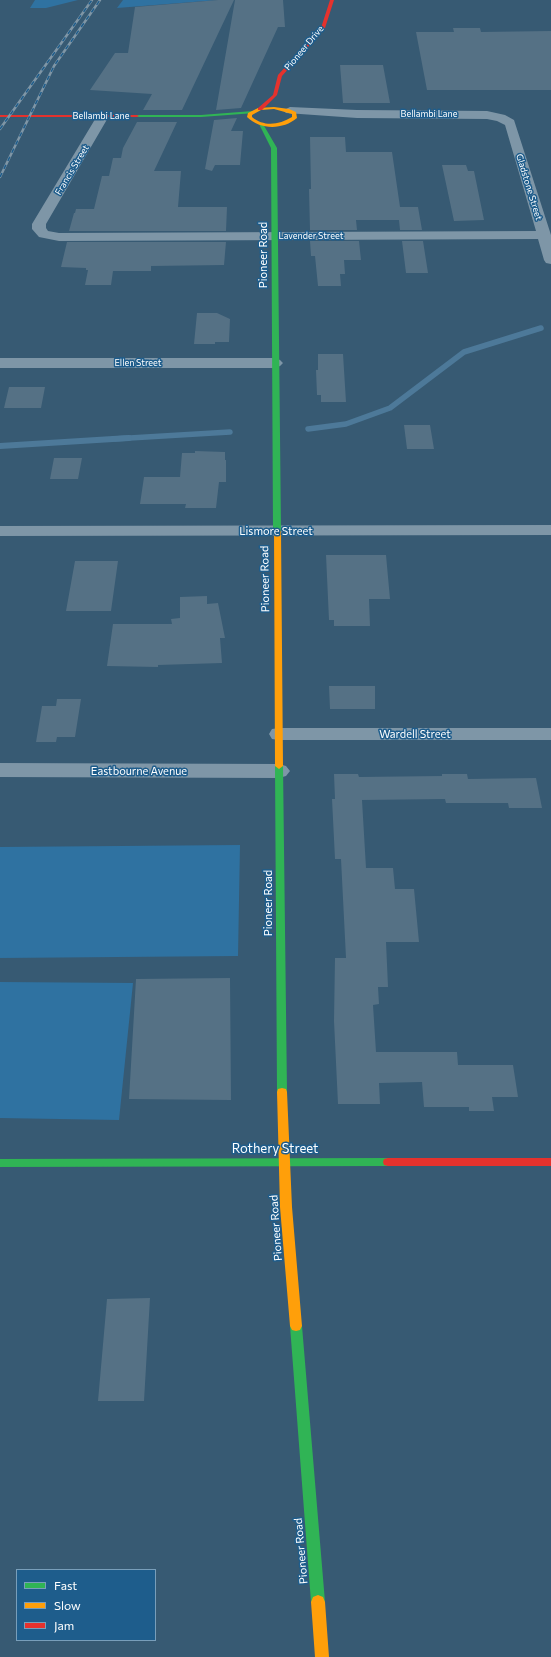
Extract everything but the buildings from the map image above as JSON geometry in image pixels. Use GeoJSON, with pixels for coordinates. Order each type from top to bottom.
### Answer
{"type":"FeatureCollection","features":[{"type":"Feature","properties":{"kind":"main road","name":"Pioneer Drive"},"geometry":{"type":"LineString","coordinates":[[256,111],[275,95],[280,76],[323,28],[332,0]]}},
{"type":"Feature","properties":{"kind":"main road"},"geometry":{"type":"LineString","coordinates":[[275,95],[290,116]]}},
{"type":"Feature","properties":{"kind":"main road"},"geometry":{"type":"LineString","coordinates":[[256,111],[274,108],[290,116]]}},
{"type":"Feature","properties":{"kind":"main road","name":"Bellambi Lane"},"geometry":{"type":"LineString","coordinates":[[0,116],[201,116],[256,111]]}},
{"type":"Feature","properties":{"kind":"main road","name":"Pioneer Road"},"geometry":{"type":"LineString","coordinates":[[256,111],[249,117],[267,133],[274,148],[283,1162],[322,1657]]}},
{"type":"Feature","properties":{"kind":"main road","name":"Bellambi Lane"},"geometry":{"type":"LineString","coordinates":[[201,116],[257,123]]}},
{"type":"Feature","properties":{"kind":"main road"},"geometry":{"type":"LineString","coordinates":[[257,123],[273,125],[290,116]]}},
{"type":"Feature","properties":{"kind":"main road","name":"Pioneer Road"},"geometry":{"type":"LineString","coordinates":[[274,148],[290,116]]}},
{"type":"Feature","properties":{"kind":"main road","name":"Rothery Street"},"geometry":{"type":"LineString","coordinates":[[0,1163],[551,1162]]}},
{"type":"Feature","properties":{"kind":"street","name":"Bellambi Lane"},"geometry":{"type":"LineString","coordinates":[[290,116],[357,114],[463,114],[487,115],[502,118]]}},
{"type":"Feature","properties":{"kind":"street","name":"Francis Street"},"geometry":{"type":"LineString","coordinates":[[40,224],[103,116]]}},
{"type":"Feature","properties":{"kind":"street","name":"Gladstone Street"},"geometry":{"type":"LineString","coordinates":[[502,118],[510,123],[551,260]]}},
{"type":"Feature","properties":{"kind":"street","name":"Lavender Street"},"geometry":{"type":"LineString","coordinates":[[40,224],[39,229],[41,232],[47,235],[59,236],[544,235]]}},
{"type":"Feature","properties":{"kind":"street","name":"Ellen Street"},"geometry":{"type":"LineString","coordinates":[[0,363],[275,363]]}},
{"type":"Feature","properties":{"kind":"street","name":"Lismore Street"},"geometry":{"type":"LineString","coordinates":[[0,531],[551,530]]}},
{"type":"Feature","properties":{"kind":"street","name":"Wardell Street"},"geometry":{"type":"LineString","coordinates":[[279,734],[551,734]]}},
{"type":"Feature","properties":{"kind":"street","name":"Eastbourne Avenue"},"geometry":{"type":"LineString","coordinates":[[0,770],[279,771]]}},
{"type":"Feature","properties":{"kind":"shaded area"},"geometry":{"type":"Polygon","coordinates":[[[35,0],[78,0],[46,8],[30,8],[35,0]]]}},
{"type":"Feature","properties":{"kind":"shaded area"},"geometry":{"type":"Polygon","coordinates":[[[123,0],[218,0],[117,8],[123,0]]]}},
{"type":"Feature","properties":{"kind":"shaded area"},"geometry":{"type":"Polygon","coordinates":[[[240,845],[238,956],[0,958],[0,847],[240,845]]]}},
{"type":"Feature","properties":{"kind":"shaded area"},"geometry":{"type":"Polygon","coordinates":[[[0,982],[133,983],[119,1120],[0,1118],[0,982]]]}},
{"type":"Feature","properties":{"kind":"waterway"},"geometry":{"type":"LineString","coordinates":[[308,429],[346,424],[390,408],[464,352],[541,328]]}},
{"type":"Feature","properties":{"kind":"waterway"},"geometry":{"type":"LineString","coordinates":[[113,439],[230,432]]}},
{"type":"Feature","properties":{"kind":"waterway"},"geometry":{"type":"LineString","coordinates":[[0,446],[129,438]]}},
{"type":"Feature","properties":{"kind":"railway"},"geometry":{"type":"LineString","coordinates":[[0,129],[92,0]]}},
{"type":"Feature","properties":{"kind":"railway"},"geometry":{"type":"LineString","coordinates":[[0,177],[54,66],[100,0]]}},
{"type":"Feature","properties":{"kind":"traffic: fast"},"geometry":{"type":"LineString","coordinates":[[137,116],[201,116],[253,112]]}},
{"type":"Feature","properties":{"kind":"traffic: fast"},"geometry":{"type":"LineString","coordinates":[[261,124],[274,148],[277,531]]}},
{"type":"Feature","properties":{"kind":"traffic: fast"},"geometry":{"type":"LineString","coordinates":[[279,766],[282,1092]]}},
{"type":"Feature","properties":{"kind":"traffic: fast"},"geometry":{"type":"LineString","coordinates":[[0,1163],[388,1162]]}},
{"type":"Feature","properties":{"kind":"traffic: fast"},"geometry":{"type":"LineString","coordinates":[[296,1326],[318,1602]]}},
{"type":"Feature","properties":{"kind":"traffic: slow"},"geometry":{"type":"LineString","coordinates":[[274,108],[287,110],[294,113],[295,118],[278,125],[265,125],[254,121],[249,117],[250,114],[260,109],[274,108]]}},
{"type":"Feature","properties":{"kind":"traffic: slow"},"geometry":{"type":"LineString","coordinates":[[277,531],[279,766]]}},
{"type":"Feature","properties":{"kind":"traffic: slow"},"geometry":{"type":"LineString","coordinates":[[282,1092],[286,1207],[296,1326]]}},
{"type":"Feature","properties":{"kind":"traffic: slow"},"geometry":{"type":"LineString","coordinates":[[318,1602],[322,1657]]}},
{"type":"Feature","properties":{"kind":"traffic: jam"},"geometry":{"type":"LineString","coordinates":[[260,109],[275,95],[280,76],[323,28],[332,0]]}},
{"type":"Feature","properties":{"kind":"traffic: jam"},"geometry":{"type":"LineString","coordinates":[[0,116],[137,116]]}},
{"type":"Feature","properties":{"kind":"traffic: jam"},"geometry":{"type":"LineString","coordinates":[[388,1162],[551,1162]]}}]}
